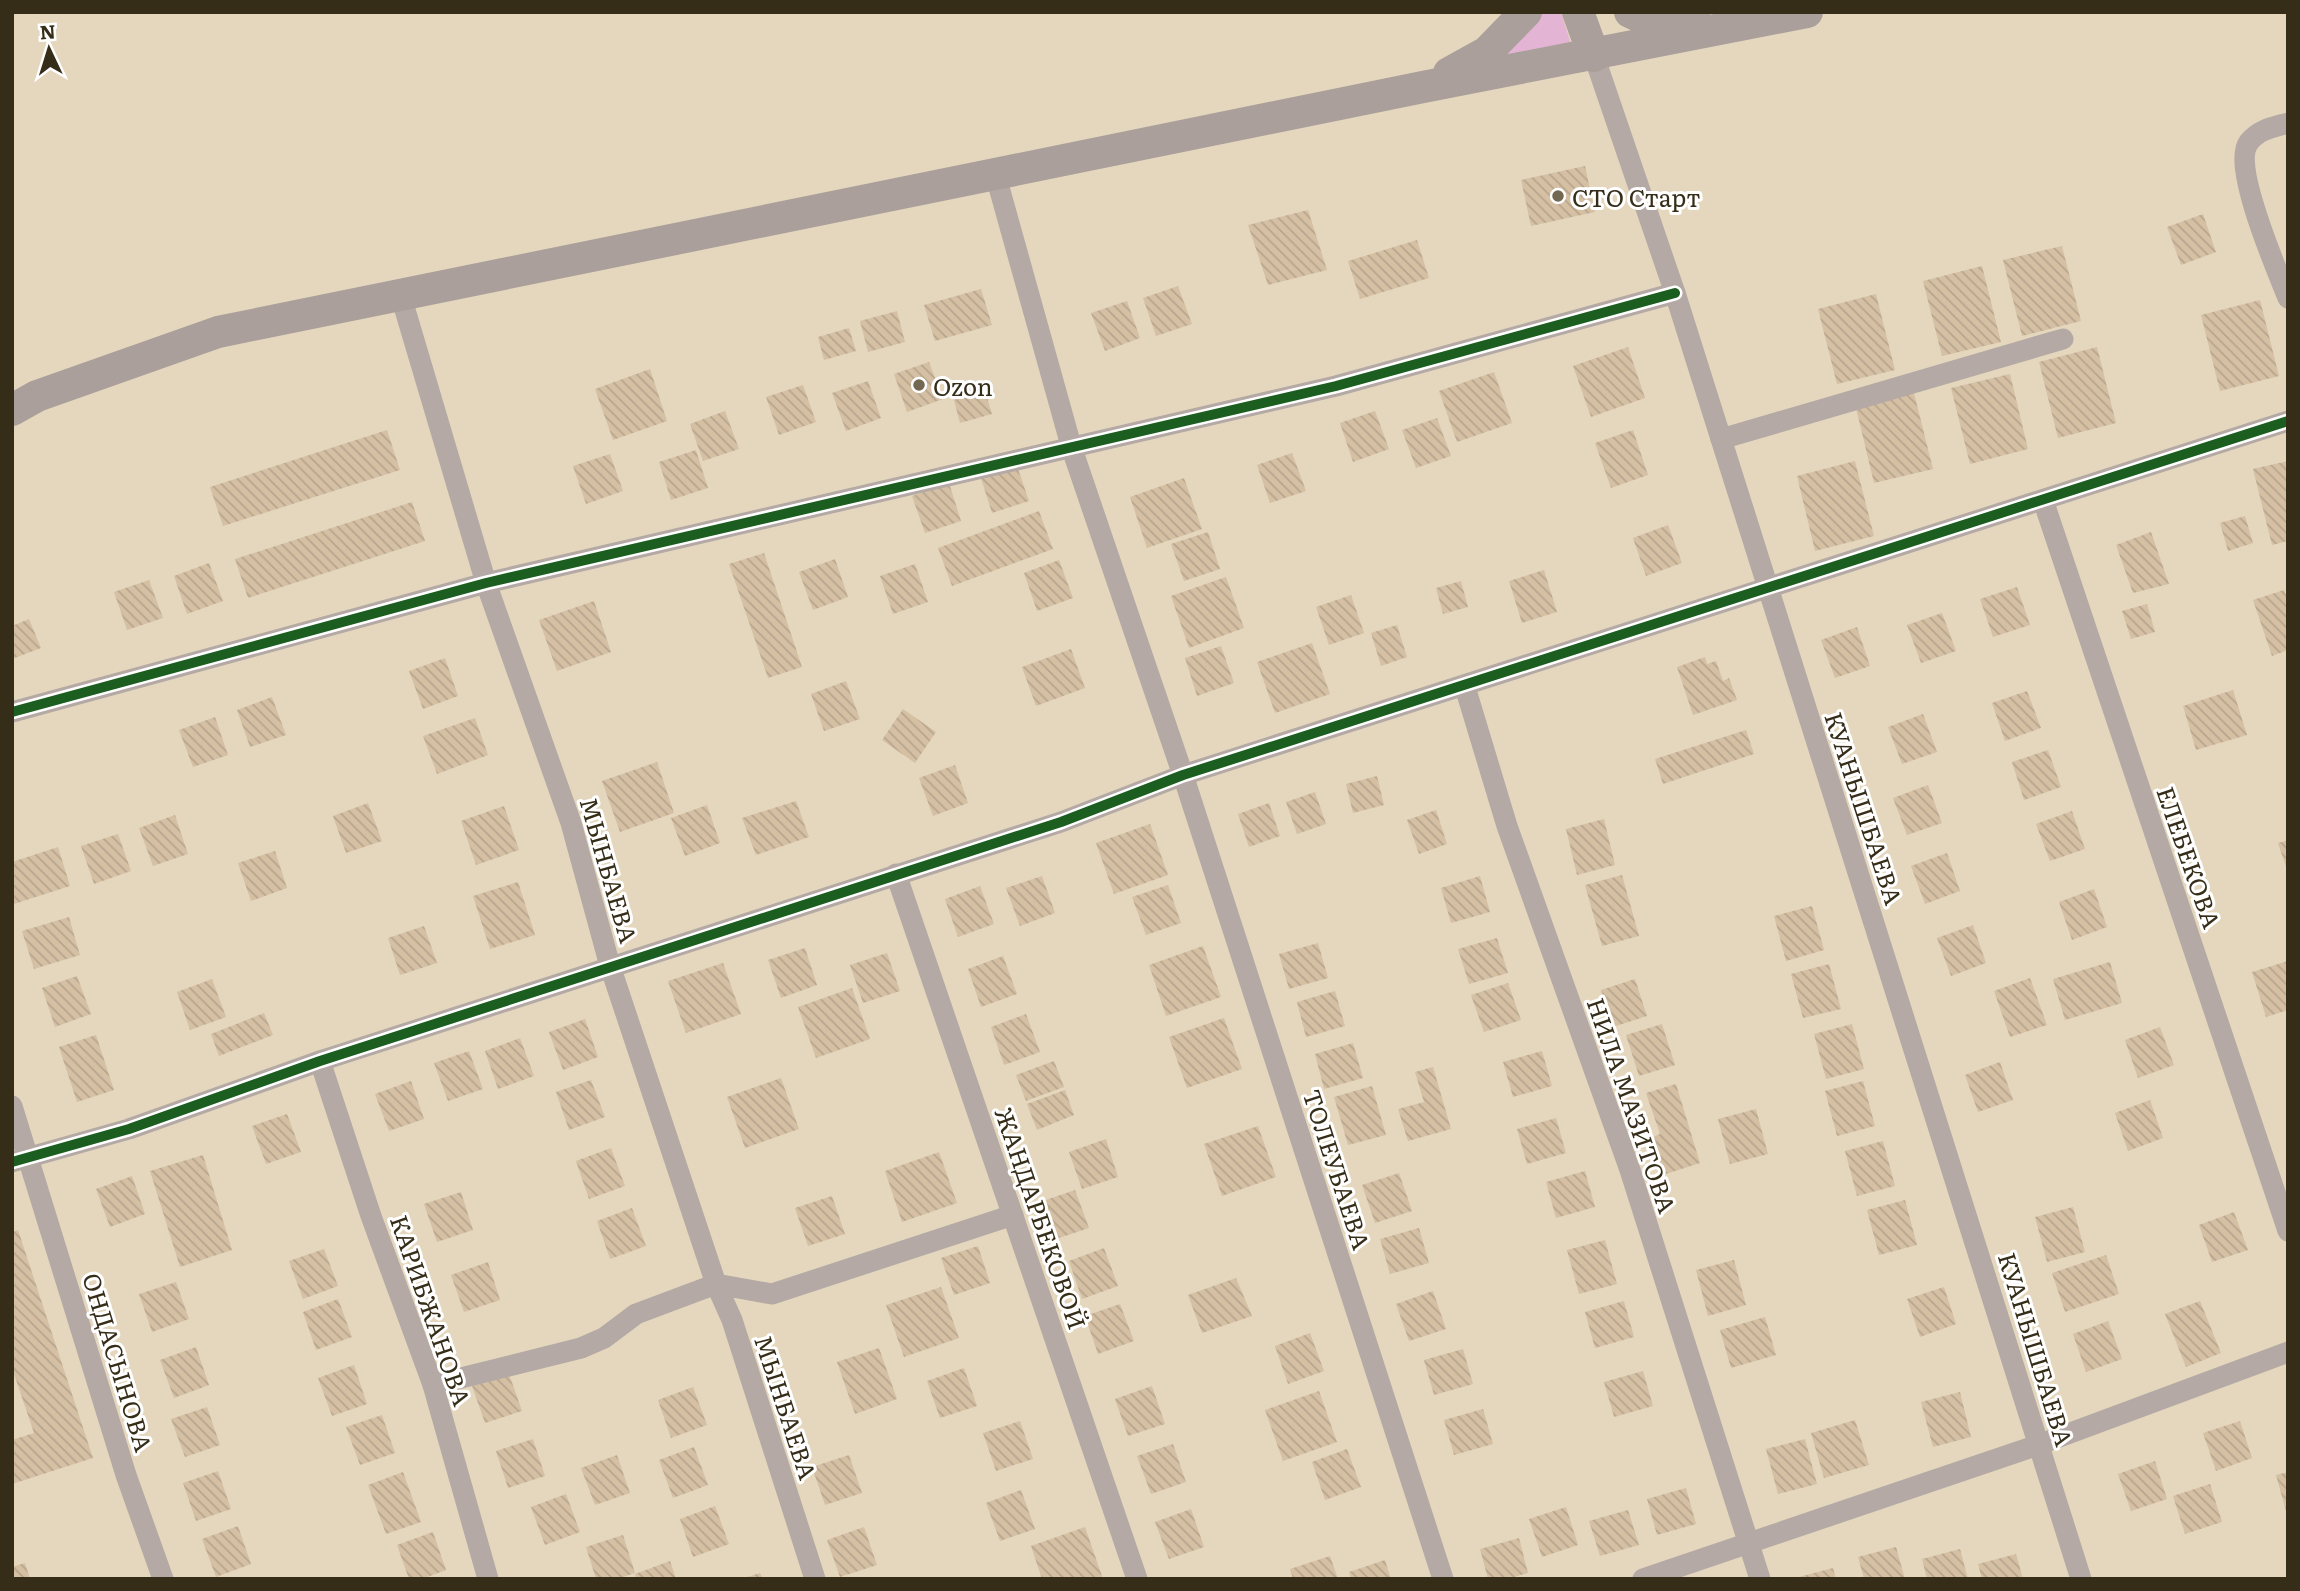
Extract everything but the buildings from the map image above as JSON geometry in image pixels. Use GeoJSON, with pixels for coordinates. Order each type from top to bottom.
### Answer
{"type":"FeatureCollection","features":[{"type":"Feature","properties":{"kind":"main road"},"geometry":{"type":"LineString","coordinates":[[1423,87],[1487,52],[1526,12]]}},
{"type":"Feature","properties":{"kind":"main road"},"geometry":{"type":"LineString","coordinates":[[1578,12],[1594,56]]}},
{"type":"Feature","properties":{"kind":"main road"},"geometry":{"type":"LineString","coordinates":[[1630,12],[1649,21],[1731,29]]}},
{"type":"Feature","properties":{"kind":"main road"},"geometry":{"type":"LineString","coordinates":[[12,410],[37,396],[218,332],[995,173],[1807,12]]}},
{"type":"Feature","properties":{"kind":"street","name":"КУАНЫШБАЕВА"},"geometry":{"type":"LineString","coordinates":[[1594,56],[1675,293],[1968,1213],[2081,1579]]}},
{"type":"Feature","properties":{"kind":"street"},"geometry":{"type":"LineString","coordinates":[[2288,123],[2260,131],[2247,144],[2245,158],[2248,187],[2288,298]]}},
{"type":"Feature","properties":{"kind":"street","name":"ТОЛЕУБАЕВА"},"geometry":{"type":"LineString","coordinates":[[995,173],[1072,449],[1183,775],[1443,1579]]}},
{"type":"Feature","properties":{"kind":"street","name":"МЫНБАЕВА"},"geometry":{"type":"LineString","coordinates":[[400,293],[486,583],[571,823],[610,966],[716,1284],[732,1320],[815,1579]]}},
{"type":"Feature","properties":{"kind":"street"},"geometry":{"type":"LineString","coordinates":[[12,712],[486,583],[1336,386],[1675,293]]}},
{"type":"Feature","properties":{"kind":"street"},"geometry":{"type":"LineString","coordinates":[[1721,439],[2063,339]]}},
{"type":"Feature","properties":{"kind":"street"},"geometry":{"type":"LineString","coordinates":[[20,1161],[129,1129],[320,1061],[1061,822],[1183,775],[1465,687],[2288,421]]}},
{"type":"Feature","properties":{"kind":"street","name":"ЕЛЕБЕКОВА"},"geometry":{"type":"LineString","coordinates":[[2043,500],[2288,1231]]}},
{"type":"Feature","properties":{"kind":"street","name":"НИЛА МАЗИТОВА"},"geometry":{"type":"LineString","coordinates":[[1465,687],[1507,826],[1630,1170],[1760,1579]]}},
{"type":"Feature","properties":{"kind":"street","name":"ЖАНДАРБЕКОВОЙ"},"geometry":{"type":"LineString","coordinates":[[896,874],[1137,1579]]}},
{"type":"Feature","properties":{"kind":"street","name":"КАРИБЖАНОВА"},"geometry":{"type":"LineString","coordinates":[[320,1061],[371,1216],[433,1385],[488,1579]]}},
{"type":"Feature","properties":{"kind":"street","name":"ОНДАСЫНОВА"},"geometry":{"type":"LineString","coordinates":[[12,1106],[20,1161],[163,1579]]}},
{"type":"Feature","properties":{"kind":"street"},"geometry":{"type":"LineString","coordinates":[[433,1385],[581,1348],[604,1338],[636,1314],[716,1284],[772,1294],[1013,1215]]}},
{"type":"Feature","properties":{"kind":"street"},"geometry":{"type":"LineString","coordinates":[[1643,1579],[2038,1445],[2288,1352]]}},
{"type":"Feature","properties":{"kind":"shaded area"},"geometry":{"type":"Polygon","coordinates":[[[1538,12],[1561,12],[1571,44],[1496,59],[1538,12]]]}},
{"type":"Feature","properties":{"kind":"cycle path"},"geometry":{"type":"LineString","coordinates":[[12,712],[486,583],[1336,386],[1675,293]]}},
{"type":"Feature","properties":{"kind":"cycle path"},"geometry":{"type":"LineString","coordinates":[[12,1162],[129,1129],[320,1061],[1061,822],[1183,775],[2288,421]]}},
{"type":"Feature","properties":{"kind":"place","name":"СТО Старт"},"geometry":{"type":"Point","coordinates":[1558,196]}},
{"type":"Feature","properties":{"kind":"place","name":"Ozon"},"geometry":{"type":"Point","coordinates":[919,385]}}]}
